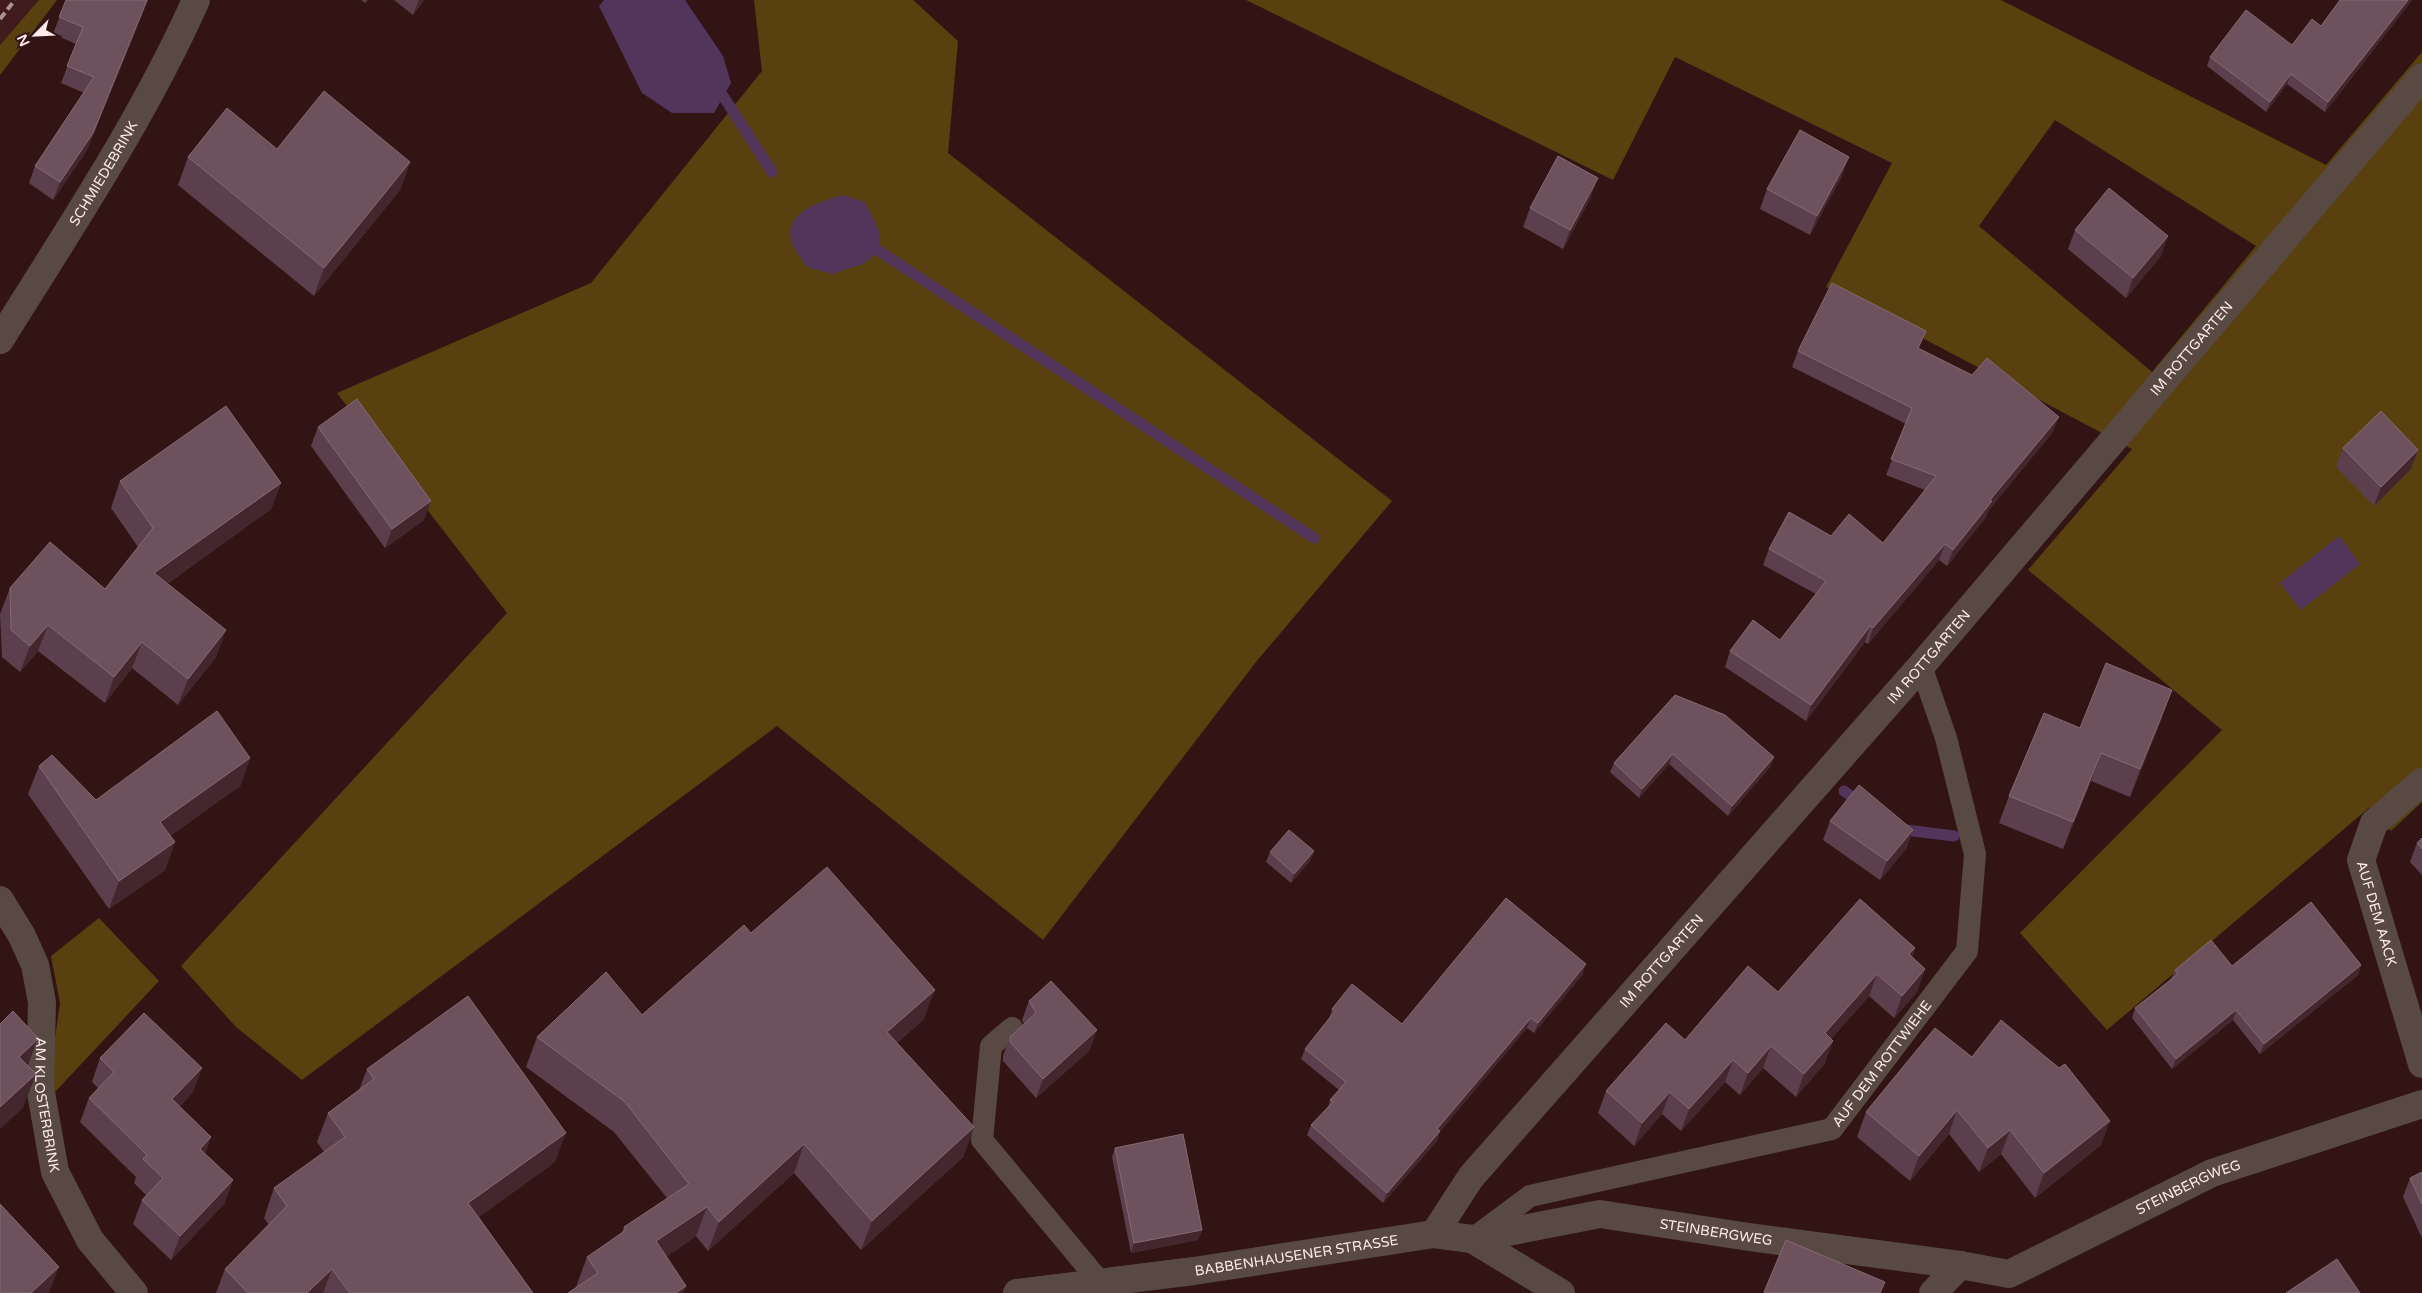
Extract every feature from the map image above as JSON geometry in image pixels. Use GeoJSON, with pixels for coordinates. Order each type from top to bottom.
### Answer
{"type":"FeatureCollection","features":[{"type":"Feature","properties":{"kind":"street","name":"SCHMIEDEBRINK"},"geometry":{"type":"LineString","coordinates":[[0,340],[103,174],[177,42],[196,0]]}},
{"type":"Feature","properties":{"kind":"street","name":"IM ROTTGARTEN"},"geometry":{"type":"LineString","coordinates":[[1434,1234],[1471,1177],[1921,666],[2422,77]]}},
{"type":"Feature","properties":{"kind":"street","name":"AUF DEM AACK"},"geometry":{"type":"LineString","coordinates":[[2422,782],[2374,822],[2361,860],[2422,1064]]}},
{"type":"Feature","properties":{"kind":"street","name":"AM KLOSTERBRINK"},"geometry":{"type":"LineString","coordinates":[[0,900],[22,936],[34,965],[42,1002],[40,1087],[55,1172],[90,1240],[134,1293]]}},
{"type":"Feature","properties":{"kind":"street","name":"STEINBERGWEG"},"geometry":{"type":"LineString","coordinates":[[1472,1240],[1600,1214],[1749,1237],[1960,1265],[2009,1274],[2212,1173],[2422,1104]]}},
{"type":"Feature","properties":{"kind":"street","name":"BABBENHAUSENER STRASSE"},"geometry":{"type":"LineString","coordinates":[[1017,1293],[1194,1271],[1434,1234],[1472,1240],[1561,1293]]}},
{"type":"Feature","properties":{"kind":"street"},"geometry":{"type":"LineString","coordinates":[[1933,1293],[1960,1265]]}},
{"type":"Feature","properties":{"kind":"lane","name":"AUF DEM ROTTWIEHE"},"geometry":{"type":"LineString","coordinates":[[1472,1240],[1530,1196],[1832,1130],[1967,951],[1974,854],[1946,738],[1921,666]]}},
{"type":"Feature","properties":{"kind":"lane"},"geometry":{"type":"LineString","coordinates":[[1012,1028],[991,1046],[982,1140],[1100,1282]]}},
{"type":"Feature","properties":{"kind":"shaded area"},"geometry":{"type":"Polygon","coordinates":[[[0,0],[39,0],[0,45],[0,0]]]}},
{"type":"Feature","properties":{"kind":"shaded area"},"geometry":{"type":"Polygon","coordinates":[[[39,0],[57,0],[0,75],[0,45],[39,0]]]}},
{"type":"Feature","properties":{"kind":"shaded area"},"geometry":{"type":"Polygon","coordinates":[[[604,0],[685,0],[723,56],[731,83],[714,113],[672,113],[642,93],[599,6],[604,0]]]}},
{"type":"Feature","properties":{"kind":"shaded area"},"geometry":{"type":"Polygon","coordinates":[[[754,0],[913,0],[958,41],[948,153],[1392,501],[1256,662],[1043,940],[777,726],[302,1080],[236,1027],[181,966],[507,613],[337,393],[591,283],[762,71],[754,0]]]}},
{"type":"Feature","properties":{"kind":"shaded area"},"geometry":{"type":"Polygon","coordinates":[[[1246,0],[2001,0],[2326,165],[2422,52],[2422,802],[2391,831],[2370,807],[2107,1030],[2020,933],[2222,730],[2028,570],[2132,449],[1826,287],[1892,163],[1675,57],[1613,180],[1246,0]],[[2055,120],[1979,226],[2152,372],[2256,246],[2055,120]]]}},
{"type":"Feature","properties":{"kind":"shaded area"},"geometry":{"type":"Polygon","coordinates":[[[842,195],[865,202],[879,231],[879,251],[863,264],[832,274],[807,267],[795,250],[791,240],[791,230],[794,221],[799,214],[815,204],[842,195]]]}},
{"type":"Feature","properties":{"kind":"shaded area"},"geometry":{"type":"Polygon","coordinates":[[[2339,536],[2360,564],[2301,610],[2280,583],[2339,536]]]}},
{"type":"Feature","properties":{"kind":"shaded area"},"geometry":{"type":"Polygon","coordinates":[[[99,918],[159,981],[55,1092],[50,1073],[60,1003],[51,956],[99,918]]]}},
{"type":"Feature","properties":{"kind":"building"},"geometry":{"type":"Polygon","coordinates":[[[66,0],[147,0],[93,133],[60,182],[35,166],[94,77],[67,66],[83,27],[59,17],[66,0]]]}},
{"type":"Feature","properties":{"kind":"building"},"geometry":{"type":"Polygon","coordinates":[[[2340,0],[2408,0],[2328,102],[2291,74],[2270,102],[2210,57],[2246,10],[2292,45],[2312,19],[2321,26],[2340,0]]]}},
{"type":"Feature","properties":{"kind":"building"},"geometry":{"type":"Polygon","coordinates":[[[324,91],[410,162],[324,268],[188,157],[227,108],[277,149],[324,91]]]}},
{"type":"Feature","properties":{"kind":"building"},"geometry":{"type":"Polygon","coordinates":[[[1800,130],[1849,157],[1817,216],[1767,189],[1800,130]]]}},
{"type":"Feature","properties":{"kind":"building"},"geometry":{"type":"Polygon","coordinates":[[[1558,156],[1598,178],[1570,230],[1530,208],[1558,156]]]}},
{"type":"Feature","properties":{"kind":"building"},"geometry":{"type":"Polygon","coordinates":[[[2109,188],[2168,236],[2133,278],[2075,230],[2109,188]]]}},
{"type":"Feature","properties":{"kind":"building"},"geometry":{"type":"Polygon","coordinates":[[[1832,283],[1926,331],[1918,348],[1972,375],[1987,358],[2059,417],[1990,500],[1992,501],[1953,550],[1945,544],[1873,628],[1870,626],[1811,705],[1730,651],[1753,620],[1780,640],[1826,581],[1769,549],[1789,512],[1831,536],[1849,514],[1883,543],[1936,476],[1891,459],[1912,408],[1798,351],[1832,283]]]}},
{"type":"Feature","properties":{"kind":"building"},"geometry":{"type":"Polygon","coordinates":[[[357,399],[431,501],[392,529],[318,427],[357,399]]]}},
{"type":"Feature","properties":{"kind":"building"},"geometry":{"type":"Polygon","coordinates":[[[226,406],[281,483],[154,573],[226,630],[188,679],[142,642],[114,677],[48,625],[30,646],[11,630],[10,588],[50,542],[105,589],[153,528],[120,481],[226,406]]]}},
{"type":"Feature","properties":{"kind":"building"},"geometry":{"type":"Polygon","coordinates":[[[2381,411],[2418,450],[2381,487],[2343,448],[2381,411]]]}},
{"type":"Feature","properties":{"kind":"building"},"geometry":{"type":"Polygon","coordinates":[[[2106,663],[2172,690],[2140,769],[2101,753],[2073,822],[2009,796],[2044,713],[2080,728],[2106,663]]]}},
{"type":"Feature","properties":{"kind":"building"},"geometry":{"type":"Polygon","coordinates":[[[1675,695],[1725,715],[1774,757],[1732,806],[1673,754],[1642,789],[1614,763],[1675,695]]]}},
{"type":"Feature","properties":{"kind":"building"},"geometry":{"type":"Polygon","coordinates":[[[217,711],[250,758],[160,822],[175,842],[119,881],[39,766],[52,755],[96,800],[217,711]]]}},
{"type":"Feature","properties":{"kind":"building"},"geometry":{"type":"Polygon","coordinates":[[[1859,785],[1913,830],[1887,861],[1830,821],[1859,785]]]}},
{"type":"Feature","properties":{"kind":"building"},"geometry":{"type":"Polygon","coordinates":[[[1289,830],[1314,851],[1294,874],[1270,852],[1289,830]]]}},
{"type":"Feature","properties":{"kind":"building"},"geometry":{"type":"Polygon","coordinates":[[[2422,838],[2422,849],[2417,843],[2422,838]]]}},
{"type":"Feature","properties":{"kind":"building"},"geometry":{"type":"Polygon","coordinates":[[[827,867],[935,990],[887,1032],[974,1127],[872,1221],[804,1144],[719,1222],[707,1207],[656,1241],[686,1286],[676,1293],[568,1293],[598,1273],[587,1257],[626,1230],[624,1227],[689,1184],[625,1102],[537,1037],[606,972],[642,1015],[744,925],[751,933],[827,867]]]}},
{"type":"Feature","properties":{"kind":"building"},"geometry":{"type":"Polygon","coordinates":[[[1506,898],[1586,964],[1538,1023],[1531,1018],[1437,1129],[1440,1131],[1387,1193],[1311,1125],[1333,1102],[1330,1100],[1346,1082],[1305,1049],[1335,1011],[1332,1009],[1352,984],[1402,1024],[1506,898]]]}},
{"type":"Feature","properties":{"kind":"building"},"geometry":{"type":"Polygon","coordinates":[[[1860,899],[1915,948],[1909,954],[1925,969],[1902,996],[1877,974],[1825,1033],[1833,1041],[1804,1074],[1771,1046],[1748,1073],[1733,1060],[1689,1109],[1670,1092],[1642,1123],[1606,1091],[1666,1023],[1685,1040],[1748,966],[1778,992],[1860,899]]]}},
{"type":"Feature","properties":{"kind":"building"},"geometry":{"type":"Polygon","coordinates":[[[2311,902],[2361,965],[2264,1044],[2236,1010],[2176,1059],[2135,1008],[2178,974],[2175,970],[2211,940],[2232,966],[2311,902]]]}},
{"type":"Feature","properties":{"kind":"building"},"geometry":{"type":"Polygon","coordinates":[[[1051,981],[1097,1030],[1043,1079],[1010,1042],[1010,1037],[1036,1013],[1029,1001],[1051,981]]]}},
{"type":"Feature","properties":{"kind":"building"},"geometry":{"type":"Polygon","coordinates":[[[468,996],[566,1133],[468,1203],[533,1293],[350,1293],[332,1269],[307,1293],[248,1293],[225,1269],[287,1206],[274,1188],[345,1137],[328,1113],[374,1079],[367,1069],[468,996]]]}},
{"type":"Feature","properties":{"kind":"building"},"geometry":{"type":"Polygon","coordinates":[[[13,1011],[37,1037],[37,1040],[19,1057],[36,1074],[0,1107],[0,1024],[13,1011]]]}},
{"type":"Feature","properties":{"kind":"building"},"geometry":{"type":"Polygon","coordinates":[[[144,1013],[202,1068],[172,1099],[211,1137],[200,1149],[233,1180],[180,1236],[142,1200],[163,1178],[143,1159],[147,1155],[89,1098],[114,1072],[100,1058],[144,1013]]]}},
{"type":"Feature","properties":{"kind":"building"},"geometry":{"type":"Polygon","coordinates":[[[2001,1020],[2059,1068],[2065,1064],[2110,1121],[2044,1173],[2010,1130],[1988,1148],[1957,1110],[1919,1156],[1866,1112],[1935,1028],[1972,1057],[2001,1020]]]}},
{"type":"Feature","properties":{"kind":"building"},"geometry":{"type":"Polygon","coordinates":[[[1183,1134],[1202,1230],[1134,1243],[1115,1148],[1183,1134]]]}},
{"type":"Feature","properties":{"kind":"building"},"geometry":{"type":"Polygon","coordinates":[[[2422,1172],[2422,1204],[2410,1178],[2422,1172]]]}},
{"type":"Feature","properties":{"kind":"building"},"geometry":{"type":"Polygon","coordinates":[[[0,1204],[59,1267],[31,1293],[0,1293],[0,1204]]]}},
{"type":"Feature","properties":{"kind":"building"},"geometry":{"type":"Polygon","coordinates":[[[1786,1240],[1885,1282],[1880,1293],[1764,1292],[1786,1240]]]}},
{"type":"Feature","properties":{"kind":"building"},"geometry":{"type":"Polygon","coordinates":[[[2337,1259],[2360,1293],[2286,1293],[2337,1259]]]}},
{"type":"Feature","properties":{"kind":"waterway"},"geometry":{"type":"LineString","coordinates":[[716,85],[772,172]]}},
{"type":"Feature","properties":{"kind":"waterway"},"geometry":{"type":"LineString","coordinates":[[866,245],[879,251],[1314,538]]}},
{"type":"Feature","properties":{"kind":"waterway"},"geometry":{"type":"LineString","coordinates":[[1844,791],[1863,805]]}},
{"type":"Feature","properties":{"kind":"waterway"},"geometry":{"type":"LineString","coordinates":[[1898,829],[1954,836]]}},
{"type":"Feature","properties":{"kind":"railway"},"geometry":{"type":"LineString","coordinates":[[0,19],[15,0]]}}]}
